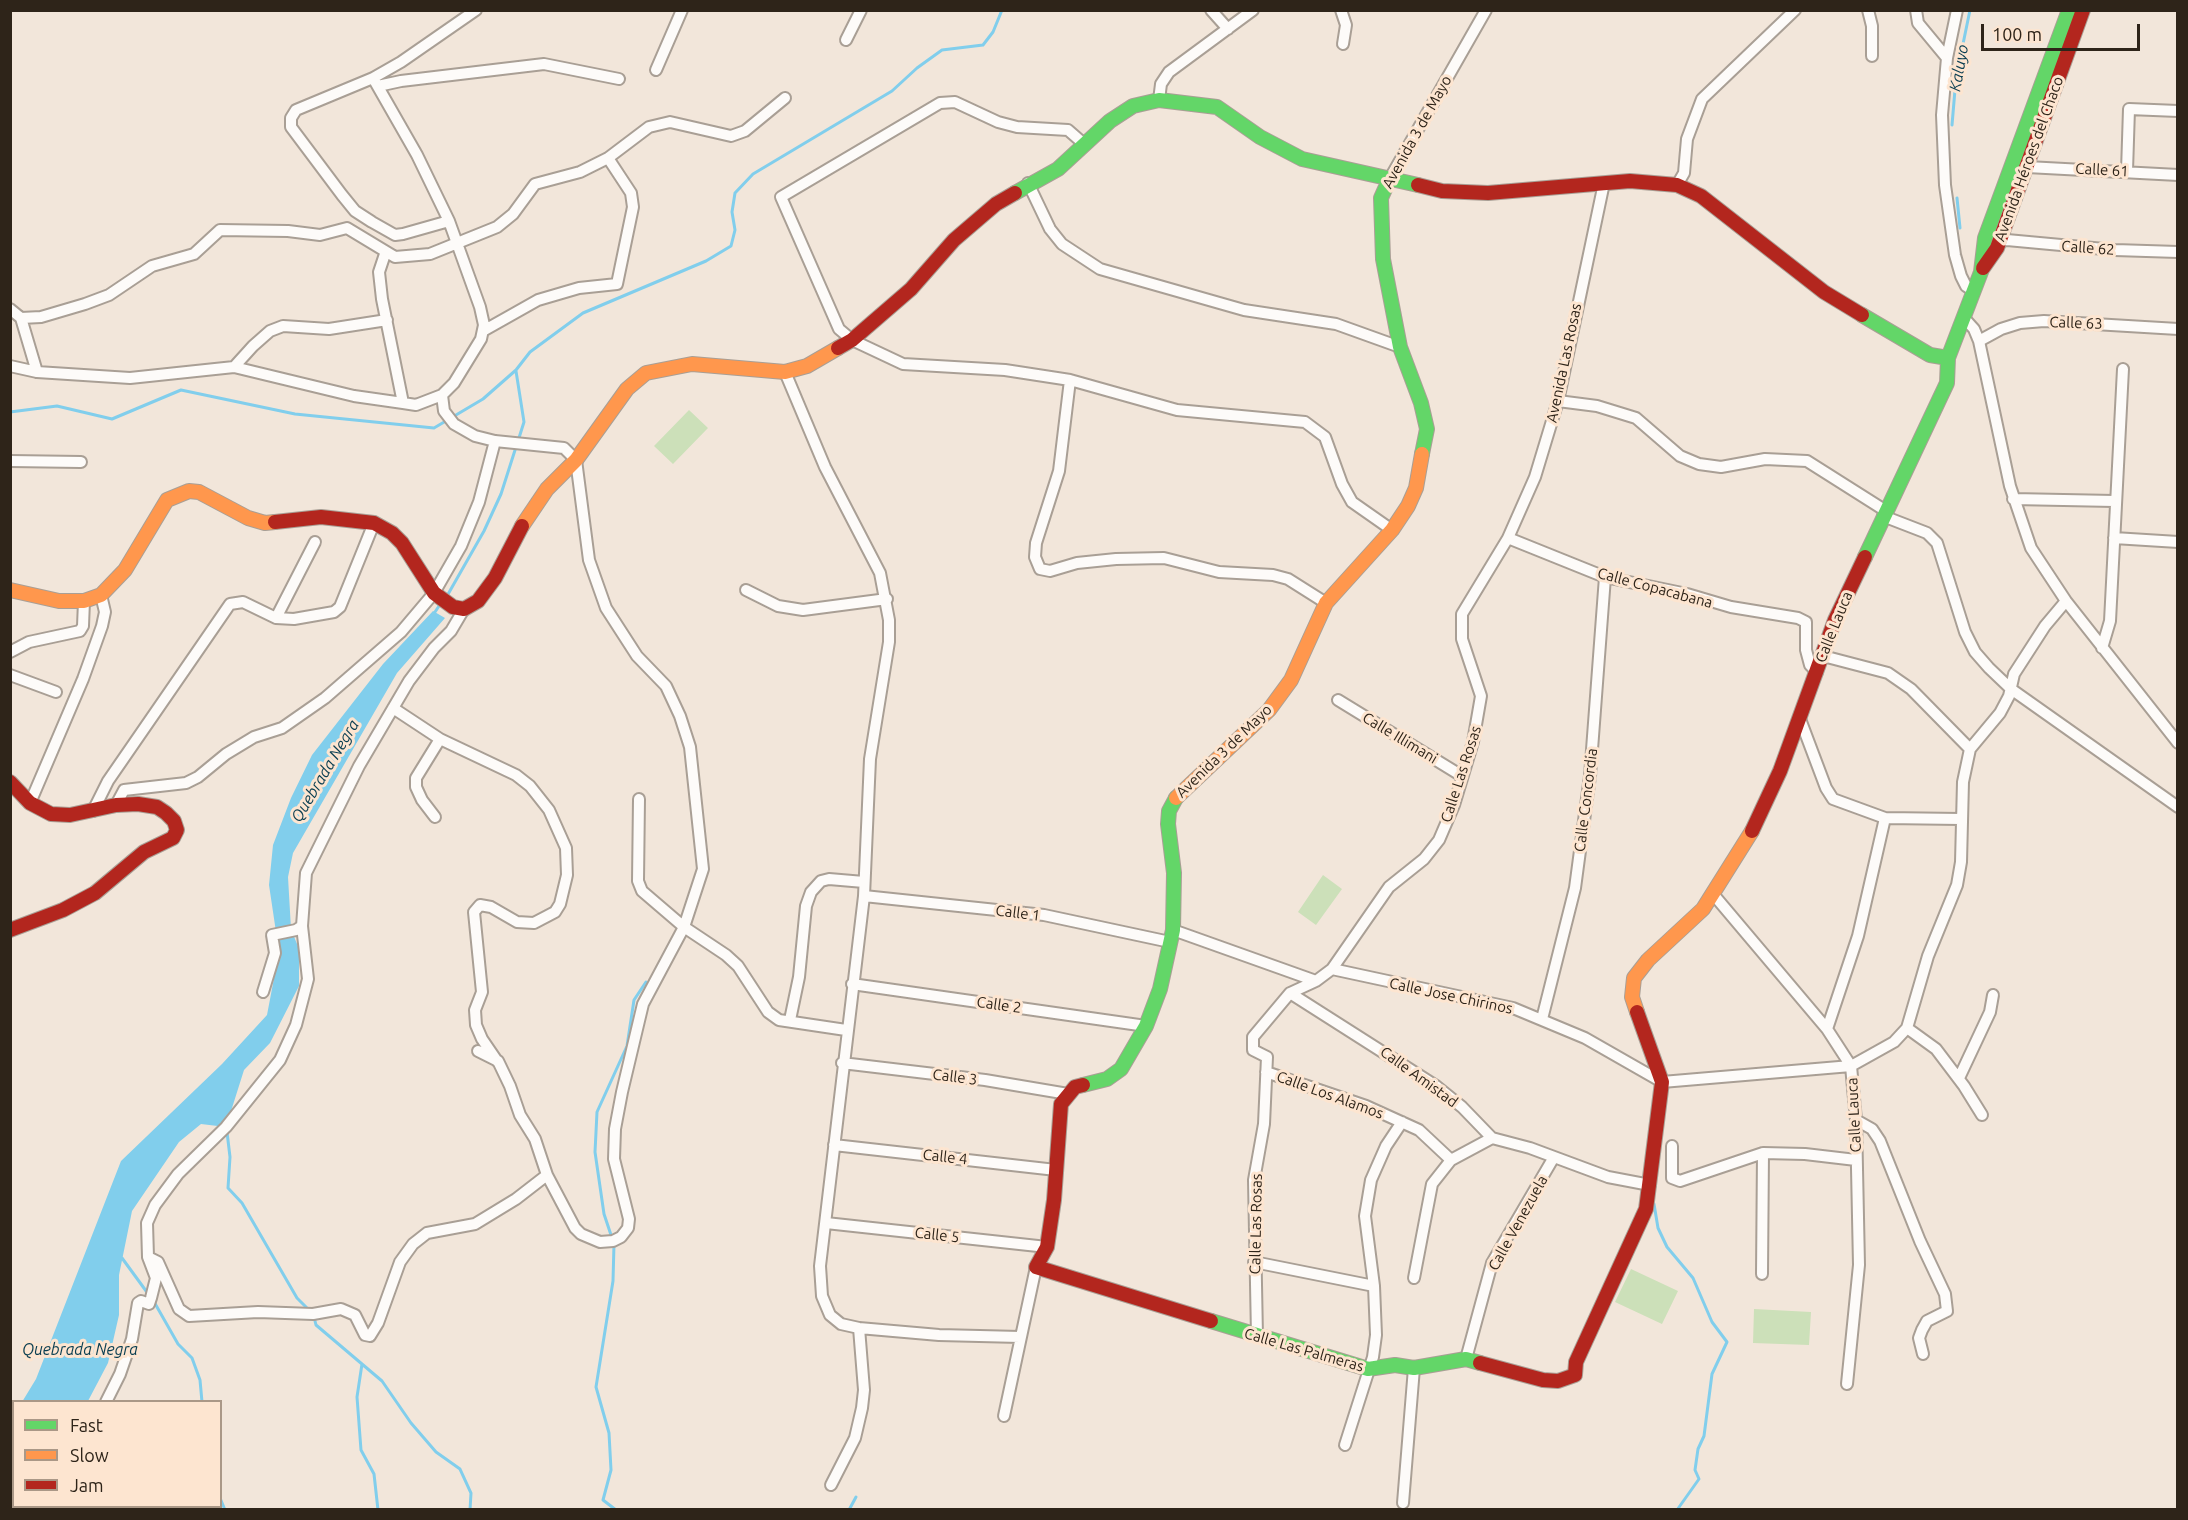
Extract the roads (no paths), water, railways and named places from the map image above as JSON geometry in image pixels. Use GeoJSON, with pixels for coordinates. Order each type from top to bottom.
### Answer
{"type":"FeatureCollection","features":[{"type":"Feature","properties":{"kind":"main road","name":"Avenida Héroes del Chaco"},"geometry":{"type":"LineString","coordinates":[[2020,164],[2069,10]]}},
{"type":"Feature","properties":{"kind":"main road","name":"Avenida Héroes del Chaco"},"geometry":{"type":"LineString","coordinates":[[1948,358],[2020,164],[2084,10]]}},
{"type":"Feature","properties":{"kind":"main road"},"geometry":{"type":"LineString","coordinates":[[10,590],[58,601],[84,600],[101,596],[125,570],[163,505],[180,493],[199,492],[248,518],[265,523],[321,517],[374,524],[392,533],[402,543],[437,596],[459,608],[478,601],[495,578],[530,513],[547,489],[576,459],[627,389],[646,373],[666,367],[692,364],[785,372],[807,366],[852,340],[911,289],[975,220],[1028,183],[1058,169],[1110,121],[1133,106],[1159,100],[1217,107],[1260,136],[1302,159],[1442,191],[1488,193],[1604,183],[1655,182],[1677,185],[1719,207],[1824,292],[1930,355],[1948,358]]}},
{"type":"Feature","properties":{"kind":"main road","name":"Avenida 3 de Mayo"},"geometry":{"type":"LineString","coordinates":[[1068,1094],[1076,1087],[1107,1079],[1120,1069],[1146,1026],[1160,989],[1172,936],[1174,873],[1168,824],[1169,812],[1174,799],[1269,710],[1291,680],[1326,603],[1392,530],[1408,506],[1416,488],[1427,429],[1421,403],[1400,347],[1392,313],[1383,251],[1381,198],[1389,180]]}},
{"type":"Feature","properties":{"kind":"main road","name":"Calle Lauca"},"geometry":{"type":"LineString","coordinates":[[1575,1375],[1576,1362],[1646,1209],[1650,1185],[1662,1082],[1632,997],[1634,978],[1648,960],[1703,909],[1763,808],[1800,719],[1835,620],[1938,407],[1947,383],[1948,358]]}},
{"type":"Feature","properties":{"kind":"main road"},"geometry":{"type":"LineString","coordinates":[[10,782],[30,803],[51,814],[70,815],[116,805],[138,804],[157,807],[174,821],[177,830],[173,838],[137,857],[95,892],[63,910],[10,930]]}},
{"type":"Feature","properties":{"kind":"main road"},"geometry":{"type":"LineString","coordinates":[[1036,1267],[1047,1247],[1061,1104],[1068,1094]]}},
{"type":"Feature","properties":{"kind":"main road","name":"Calle Las Palmeras"},"geometry":{"type":"LineString","coordinates":[[1036,1267],[1368,1370],[1395,1365],[1414,1368],[1466,1359],[1543,1380],[1558,1381],[1575,1375]]}},
{"type":"Feature","properties":{"kind":"street"},"geometry":{"type":"LineString","coordinates":[[376,82],[476,10]]}},
{"type":"Feature","properties":{"kind":"street"},"geometry":{"type":"LineString","coordinates":[[656,70],[682,10]]}},
{"type":"Feature","properties":{"kind":"street"},"geometry":{"type":"LineString","coordinates":[[846,40],[861,10]]}},
{"type":"Feature","properties":{"kind":"street"},"geometry":{"type":"LineString","coordinates":[[1211,10],[1228,28]]}},
{"type":"Feature","properties":{"kind":"street"},"geometry":{"type":"LineString","coordinates":[[1159,100],[1161,84],[1169,72],[1253,10]]}},
{"type":"Feature","properties":{"kind":"street"},"geometry":{"type":"LineString","coordinates":[[1341,10],[1346,25],[1343,44]]}},
{"type":"Feature","properties":{"kind":"street","name":"Avenida 3 de Mayo"},"geometry":{"type":"LineString","coordinates":[[1389,180],[1486,10]]}},
{"type":"Feature","properties":{"kind":"street"},"geometry":{"type":"LineString","coordinates":[[1677,185],[1684,173],[1687,139],[1702,99],[1795,10]]}},
{"type":"Feature","properties":{"kind":"street"},"geometry":{"type":"LineString","coordinates":[[1868,10],[1872,26],[1872,56]]}},
{"type":"Feature","properties":{"kind":"street"},"geometry":{"type":"LineString","coordinates":[[1916,10],[1918,23],[1947,58]]}},
{"type":"Feature","properties":{"kind":"street"},"geometry":{"type":"LineString","coordinates":[[1957,10],[1947,58],[1942,115],[1949,220],[1961,276],[1966,286],[1974,291]]}},
{"type":"Feature","properties":{"kind":"street"},"geometry":{"type":"LineString","coordinates":[[449,221],[412,233],[395,235],[355,211],[291,127],[291,118],[296,110],[376,82],[544,64],[619,79]]}},
{"type":"Feature","properties":{"kind":"street"},"geometry":{"type":"LineString","coordinates":[[10,366],[37,372],[130,378],[234,367],[354,396],[416,405],[442,395],[474,352],[483,331],[480,307],[449,221],[376,82]]}},
{"type":"Feature","properties":{"kind":"street"},"geometry":{"type":"LineString","coordinates":[[21,318],[41,317],[109,295],[152,266],[194,254],[220,230],[288,231],[320,235],[347,228],[368,239],[385,254],[407,258],[459,244],[497,227],[513,214],[536,184],[580,172],[608,158],[649,127],[669,123],[731,136],[745,130],[785,98]]}},
{"type":"Feature","properties":{"kind":"street"},"geometry":{"type":"LineString","coordinates":[[1084,144],[1068,130],[1017,127],[998,122],[955,102],[940,103],[781,197],[839,329],[852,340],[903,363],[1005,370],[1071,380],[1177,410],[1305,422],[1325,437],[1342,484],[1352,502],[1392,530]]}},
{"type":"Feature","properties":{"kind":"street"},"geometry":{"type":"LineString","coordinates":[[2127,171],[2129,109],[2178,111]]}},
{"type":"Feature","properties":{"kind":"street"},"geometry":{"type":"LineString","coordinates":[[483,331],[538,300],[579,288],[617,284],[633,207],[631,193],[608,158]]}},
{"type":"Feature","properties":{"kind":"street","name":"Calle 61"},"geometry":{"type":"LineString","coordinates":[[2020,164],[2178,175]]}},
{"type":"Feature","properties":{"kind":"street"},"geometry":{"type":"LineString","coordinates":[[1028,183],[1050,229],[1062,244],[1100,269],[1244,310],[1336,324],[1400,347]]}},
{"type":"Feature","properties":{"kind":"street","name":"Avenida Las Rosas"},"geometry":{"type":"LineString","coordinates":[[1508,538],[1535,477],[1558,401],[1604,183]]}},
{"type":"Feature","properties":{"kind":"street","name":"Calle 62"},"geometry":{"type":"LineString","coordinates":[[1992,240],[2057,246],[2178,252]]}},
{"type":"Feature","properties":{"kind":"street"},"geometry":{"type":"LineString","coordinates":[[385,254],[379,272],[403,403]]}},
{"type":"Feature","properties":{"kind":"street"},"geometry":{"type":"LineString","coordinates":[[10,309],[21,318],[37,372]]}},
{"type":"Feature","properties":{"kind":"street"},"geometry":{"type":"LineString","coordinates":[[1964,318],[1974,330],[1979,341],[2013,499],[2031,548],[2066,601],[2102,648],[2176,736]]}},
{"type":"Feature","properties":{"kind":"street"},"geometry":{"type":"LineString","coordinates":[[234,367],[258,341],[283,326],[330,329],[387,320]]}},
{"type":"Feature","properties":{"kind":"street","name":"Calle 63"},"geometry":{"type":"LineString","coordinates":[[1979,341],[2001,329],[2020,323],[2044,321],[2178,329]]}},
{"type":"Feature","properties":{"kind":"street"},"geometry":{"type":"LineString","coordinates":[[2102,648],[2110,621],[2114,501],[2123,369]]}},
{"type":"Feature","properties":{"kind":"street"},"geometry":{"type":"LineString","coordinates":[[785,372],[825,467],[880,573],[887,599],[889,642],[870,759],[864,896],[842,1063],[820,1266],[822,1296],[830,1315],[841,1324],[859,1328],[939,1335],[1020,1337]]}},
{"type":"Feature","properties":{"kind":"street"},"geometry":{"type":"LineString","coordinates":[[1071,380],[1059,471],[1036,543],[1035,557],[1040,569],[1050,572],[1077,563],[1164,558],[1219,572],[1273,575],[1288,579],[1326,603]]}},
{"type":"Feature","properties":{"kind":"street"},"geometry":{"type":"LineString","coordinates":[[393,708],[440,739],[516,776],[530,786],[549,810],[566,848],[567,875],[560,904],[555,912],[534,923],[518,922],[492,907],[480,905],[474,912],[482,992],[475,1010],[476,1025],[510,1086],[520,1115],[535,1139],[547,1175],[570,1222],[581,1234],[600,1242],[613,1241],[628,1228],[629,1219],[614,1159],[615,1130],[643,1004],[684,927],[703,869],[690,747],[680,716],[666,686],[637,656],[602,597],[589,560],[576,459],[564,448],[500,442],[475,436],[454,424],[444,411],[442,395]]}},
{"type":"Feature","properties":{"kind":"street"},"geometry":{"type":"LineString","coordinates":[[1558,401],[1597,406],[1636,418],[1680,456],[1699,464],[1721,467],[1765,459],[1807,461],[1885,513],[1927,533],[1937,543],[1965,632],[1975,652],[2011,689],[2178,807]]}},
{"type":"Feature","properties":{"kind":"street"},"geometry":{"type":"LineString","coordinates":[[116,805],[124,790],[186,783],[198,777],[226,754],[255,737],[282,728],[325,698],[369,662],[437,596],[479,502],[500,442]]}},
{"type":"Feature","properties":{"kind":"street"},"geometry":{"type":"LineString","coordinates":[[10,461],[81,462]]}},
{"type":"Feature","properties":{"kind":"street"},"geometry":{"type":"LineString","coordinates":[[2013,499],[2114,501]]}},
{"type":"Feature","properties":{"kind":"street"},"geometry":{"type":"LineString","coordinates":[[93,811],[108,781],[230,604],[243,602],[276,618],[294,619],[334,612],[340,607],[374,524]]}},
{"type":"Feature","properties":{"kind":"street","name":"Calle Copacabana"},"geometry":{"type":"LineString","coordinates":[[1508,538],[1605,577],[1687,594],[1706,602],[1806,622],[1806,650],[1810,665],[1817,672]]}},
{"type":"Feature","properties":{"kind":"street","name":"Calle Las Rosas"},"geometry":{"type":"LineString","coordinates":[[1257,1336],[1254,1180],[1264,1124],[1266,1057],[1254,1050],[1253,1038],[1290,993],[1316,981],[1332,969],[1389,887],[1424,859],[1439,840],[1473,742],[1481,696],[1462,639],[1462,614],[1508,538]]}},
{"type":"Feature","properties":{"kind":"street"},"geometry":{"type":"LineString","coordinates":[[2114,538],[2178,542]]}},
{"type":"Feature","properties":{"kind":"street"},"geometry":{"type":"LineString","coordinates":[[276,618],[315,542]]}},
{"type":"Feature","properties":{"kind":"street","name":"Calle Concordia"},"geometry":{"type":"LineString","coordinates":[[1542,1019],[1575,888],[1590,776],[1605,577]]}},
{"type":"Feature","properties":{"kind":"street"},"geometry":{"type":"LineString","coordinates":[[746,590],[778,606],[803,610],[887,599]]}},
{"type":"Feature","properties":{"kind":"street"},"geometry":{"type":"LineString","coordinates":[[30,803],[83,679],[98,637],[105,612],[101,596]]}},
{"type":"Feature","properties":{"kind":"street"},"geometry":{"type":"LineString","coordinates":[[10,652],[29,642],[80,631],[83,626],[84,600]]}},
{"type":"Feature","properties":{"kind":"street"},"geometry":{"type":"LineString","coordinates":[[1662,1082],[1851,1066],[1894,1042],[1907,1028],[1928,956],[1957,885],[1961,862],[1963,782],[1970,748],[2000,713],[2011,689],[2014,674],[2045,626],[2066,601]]}},
{"type":"Feature","properties":{"kind":"street"},"geometry":{"type":"LineString","coordinates":[[107,1400],[120,1374],[132,1339],[138,1303],[141,1301],[148,1304],[156,1278],[148,1257],[147,1223],[155,1205],[178,1174],[226,1126],[280,1060],[296,1025],[308,979],[299,928],[306,873],[359,766],[409,681],[434,648],[451,631],[459,608]]}},
{"type":"Feature","properties":{"kind":"street"},"geometry":{"type":"LineString","coordinates":[[1823,656],[1888,673],[1911,690],[1970,748]]}},
{"type":"Feature","properties":{"kind":"street"},"geometry":{"type":"LineString","coordinates":[[10,675],[56,692]]}},
{"type":"Feature","properties":{"kind":"street","name":"Calle Illimani"},"geometry":{"type":"LineString","coordinates":[[1338,700],[1462,776]]}},
{"type":"Feature","properties":{"kind":"street"},"geometry":{"type":"LineString","coordinates":[[1800,719],[1826,788],[1833,799],[1885,818],[1962,819]]}},
{"type":"Feature","properties":{"kind":"street"},"geometry":{"type":"LineString","coordinates":[[435,817],[422,800],[416,787],[416,778],[440,739]]}},
{"type":"Feature","properties":{"kind":"street"},"geometry":{"type":"LineString","coordinates":[[639,799],[638,881],[642,891],[684,927],[726,955],[738,966],[768,1012],[784,1022],[790,1020],[846,1030]]}},
{"type":"Feature","properties":{"kind":"street"},"geometry":{"type":"LineString","coordinates":[[1827,1029],[1858,936],[1885,818]]}},
{"type":"Feature","properties":{"kind":"street"},"geometry":{"type":"LineString","coordinates":[[790,1020],[799,976],[806,906],[811,892],[821,881],[829,879],[864,882]]}},
{"type":"Feature","properties":{"kind":"street","name":"Calle Lauca"},"geometry":{"type":"LineString","coordinates":[[1713,894],[1827,1029],[1851,1066],[1856,1120],[1859,1264],[1847,1384]]}},
{"type":"Feature","properties":{"kind":"street","name":"Calle 1"},"geometry":{"type":"LineString","coordinates":[[864,896],[1044,915],[1172,936],[1316,981]]}},
{"type":"Feature","properties":{"kind":"street"},"geometry":{"type":"LineString","coordinates":[[263,992],[275,953],[272,935],[299,928]]}},
{"type":"Feature","properties":{"kind":"street","name":"Calle Jose Chirinos"},"geometry":{"type":"LineString","coordinates":[[1332,969],[1398,986],[1492,1003],[1542,1019],[1585,1038],[1662,1082]]}},
{"type":"Feature","properties":{"kind":"street","name":"Calle 2"},"geometry":{"type":"LineString","coordinates":[[852,984],[1146,1026]]}},
{"type":"Feature","properties":{"kind":"street","name":"Calle Amistad"},"geometry":{"type":"LineString","coordinates":[[1290,993],[1436,1086],[1462,1107],[1492,1138],[1608,1177],[1650,1185]]}},
{"type":"Feature","properties":{"kind":"street"},"geometry":{"type":"LineString","coordinates":[[1959,1078],[1990,1012],[1993,995]]}},
{"type":"Feature","properties":{"kind":"street"},"geometry":{"type":"LineString","coordinates":[[1907,1028],[1936,1049],[1959,1078],[1982,1115]]}},
{"type":"Feature","properties":{"kind":"street"},"geometry":{"type":"LineString","coordinates":[[478,1052],[498,1061]]}},
{"type":"Feature","properties":{"kind":"street","name":"Calle 3"},"geometry":{"type":"LineString","coordinates":[[842,1063],[985,1080],[1068,1094]]}},
{"type":"Feature","properties":{"kind":"street","name":"Calle Los Alamos"},"geometry":{"type":"LineString","coordinates":[[1266,1072],[1366,1106],[1402,1122],[1428,1137],[1451,1160]]}},
{"type":"Feature","properties":{"kind":"street"},"geometry":{"type":"LineString","coordinates":[[1856,1120],[1872,1129],[1880,1142],[1920,1241],[1946,1294],[1947,1311],[1927,1321],[1922,1330],[1919,1338],[1923,1354]]}},
{"type":"Feature","properties":{"kind":"street"},"geometry":{"type":"LineString","coordinates":[[1345,1445],[1376,1335],[1374,1286],[1365,1216],[1371,1180],[1386,1146],[1402,1122]]}},
{"type":"Feature","properties":{"kind":"street"},"geometry":{"type":"LineString","coordinates":[[1414,1278],[1432,1184],[1451,1160],[1492,1138]]}},
{"type":"Feature","properties":{"kind":"street","name":"Calle 4"},"geometry":{"type":"LineString","coordinates":[[834,1145],[1056,1170]]}},
{"type":"Feature","properties":{"kind":"street"},"geometry":{"type":"LineString","coordinates":[[1672,1146],[1672,1178],[1680,1181],[1763,1153],[1804,1154],[1856,1160]]}},
{"type":"Feature","properties":{"kind":"street"},"geometry":{"type":"LineString","coordinates":[[1762,1275],[1763,1153]]}},
{"type":"Feature","properties":{"kind":"street","name":"Calle Venezuela"},"geometry":{"type":"LineString","coordinates":[[1466,1359],[1492,1263],[1554,1157]]}},
{"type":"Feature","properties":{"kind":"street"},"geometry":{"type":"LineString","coordinates":[[148,1257],[158,1262],[179,1309],[189,1316],[258,1312],[313,1314],[341,1309],[355,1315],[365,1335],[370,1336],[378,1323],[400,1262],[413,1244],[427,1233],[476,1224],[516,1200],[547,1175]]}},
{"type":"Feature","properties":{"kind":"street","name":"Calle 5"},"geometry":{"type":"LineString","coordinates":[[826,1223],[1047,1247]]}},
{"type":"Feature","properties":{"kind":"street"},"geometry":{"type":"LineString","coordinates":[[1254,1262],[1374,1286]]}},
{"type":"Feature","properties":{"kind":"street"},"geometry":{"type":"LineString","coordinates":[[1004,1416],[1036,1267]]}},
{"type":"Feature","properties":{"kind":"street"},"geometry":{"type":"LineString","coordinates":[[831,1485],[855,1438],[862,1408],[864,1390],[859,1328]]}},
{"type":"Feature","properties":{"kind":"street"},"geometry":{"type":"LineString","coordinates":[[1403,1503],[1414,1368]]}},
{"type":"Feature","properties":{"kind":"water","name":"Quebrada Negra"},"geometry":{"type":"Polygon","coordinates":[[[433,611],[445,618],[397,673],[293,853],[288,877],[291,929],[299,949],[299,986],[270,1043],[244,1070],[226,1127],[201,1124],[179,1142],[132,1211],[119,1275],[119,1315],[108,1363],[89,1400],[23,1400],[36,1379],[121,1161],[222,1064],[267,1015],[279,952],[269,885],[273,845],[291,798],[312,755],[383,664],[433,611]]]}},
{"type":"Feature","properties":{"kind":"waterway"},"geometry":{"type":"LineString","coordinates":[[10,412],[57,406],[112,419],[181,390],[295,414],[434,428],[483,399],[516,370],[530,352],[583,313],[706,261],[731,246],[735,230],[732,212],[735,193],[753,174],[892,91],[917,68],[942,50],[983,45],[993,32],[1002,10]]}},
{"type":"Feature","properties":{"kind":"waterway","name":"Kaluyo"},"geometry":{"type":"LineString","coordinates":[[1952,125],[1956,78],[1970,10]]}},
{"type":"Feature","properties":{"kind":"waterway","name":"Kaluyo"},"geometry":{"type":"LineString","coordinates":[[1957,198],[1960,228]]}},
{"type":"Feature","properties":{"kind":"waterway","name":"Quebrada Negra"},"geometry":{"type":"LineString","coordinates":[[516,371],[524,422],[518,441]]}},
{"type":"Feature","properties":{"kind":"waterway","name":"Quebrada Negra"},"geometry":{"type":"LineString","coordinates":[[447,596],[484,531],[501,494],[516,447]]}},
{"type":"Feature","properties":{"kind":"waterway","name":"Quebrada Negra"},"geometry":{"type":"LineString","coordinates":[[433,615],[441,603]]}},
{"type":"Feature","properties":{"kind":"waterway"},"geometry":{"type":"LineString","coordinates":[[612,1238],[604,1214],[595,1152],[597,1112],[627,1046],[634,1000],[646,982]]}},
{"type":"Feature","properties":{"kind":"waterway"},"geometry":{"type":"LineString","coordinates":[[227,1132],[230,1157],[228,1188],[242,1203],[297,1298],[309,1310]]}},
{"type":"Feature","properties":{"kind":"waterway"},"geometry":{"type":"LineString","coordinates":[[1654,1204],[1658,1228],[1667,1247],[1693,1278],[1712,1322],[1727,1342],[1712,1374],[1704,1436],[1698,1449],[1695,1470],[1699,1479],[1677,1510]]}},
{"type":"Feature","properties":{"kind":"waterway"},"geometry":{"type":"LineString","coordinates":[[614,1244],[613,1281],[596,1387],[609,1433],[611,1470],[603,1500],[616,1510]]}},
{"type":"Feature","properties":{"kind":"waterway"},"geometry":{"type":"LineString","coordinates":[[122,1258],[149,1295]]}},
{"type":"Feature","properties":{"kind":"waterway"},"geometry":{"type":"LineString","coordinates":[[153,1300],[178,1344],[192,1358],[200,1380],[202,1400]]}},
{"type":"Feature","properties":{"kind":"waterway"},"geometry":{"type":"LineString","coordinates":[[314,1317],[316,1325],[382,1381],[411,1423],[436,1452],[460,1469],[471,1493],[470,1510]]}},
{"type":"Feature","properties":{"kind":"waterway"},"geometry":{"type":"LineString","coordinates":[[362,1364],[357,1397],[361,1450],[374,1474],[378,1510]]}},
{"type":"Feature","properties":{"kind":"waterway"},"geometry":{"type":"LineString","coordinates":[[849,1510],[856,1497]]}},
{"type":"Feature","properties":{"kind":"waterway"},"geometry":{"type":"LineString","coordinates":[[222,1503],[225,1510]]}}]}
